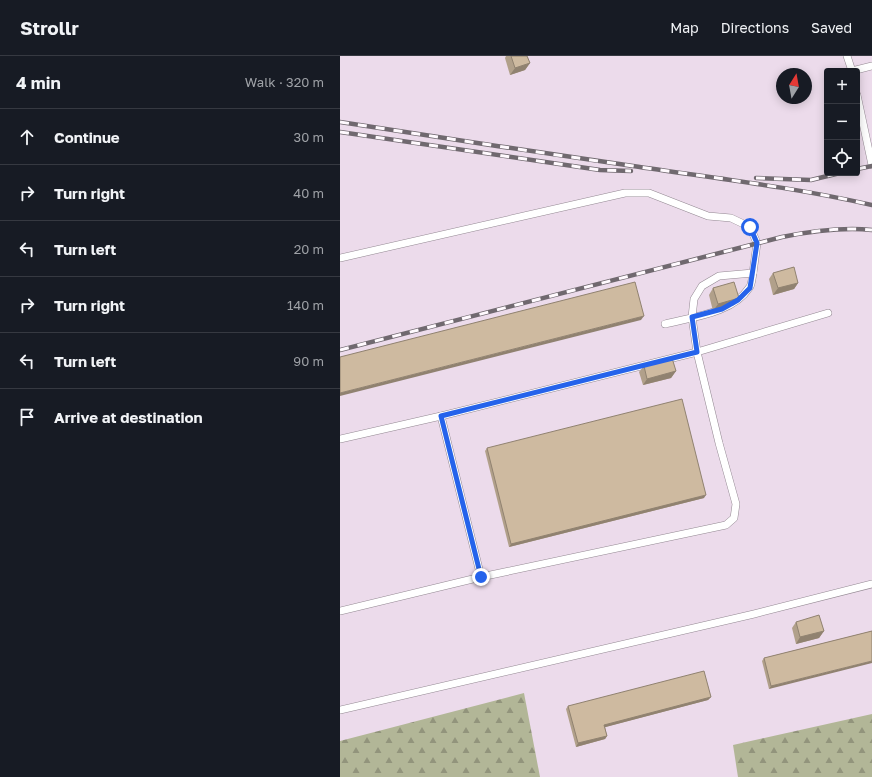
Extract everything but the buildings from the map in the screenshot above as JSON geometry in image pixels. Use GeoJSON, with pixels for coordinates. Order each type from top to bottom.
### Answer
{"type":"FeatureCollection","features":[{"type":"Feature","properties":{"kind":"lane"},"geometry":{"type":"LineString","coordinates":[[847,56],[851,68]]}},
{"type":"Feature","properties":{"kind":"lane"},"geometry":{"type":"LineString","coordinates":[[860,69],[872,66]]}},
{"type":"Feature","properties":{"kind":"lane"},"geometry":{"type":"LineString","coordinates":[[859,104],[872,165]]}},
{"type":"Feature","properties":{"kind":"lane"},"geometry":{"type":"LineString","coordinates":[[340,258],[625,193],[648,193],[708,216],[730,218],[750,227],[757,243],[750,288],[738,300],[722,309],[665,324]]}},
{"type":"Feature","properties":{"kind":"lane"},"geometry":{"type":"LineString","coordinates":[[340,611],[481,577],[726,525],[734,518],[736,504],[719,443],[697,352],[692,317],[694,299],[702,286],[719,276],[753,273]]}},
{"type":"Feature","properties":{"kind":"lane"},"geometry":{"type":"LineString","coordinates":[[340,439],[441,416],[697,352],[828,313]]}},
{"type":"Feature","properties":{"kind":"lane"},"geometry":{"type":"LineString","coordinates":[[441,416],[481,577]]}},
{"type":"Feature","properties":{"kind":"lane"},"geometry":{"type":"LineString","coordinates":[[340,710],[754,614],[872,584]]}},
{"type":"Feature","properties":{"kind":"shaded area"},"geometry":{"type":"Polygon","coordinates":[[[340,56],[872,56],[872,777],[340,777],[340,56]]]}},
{"type":"Feature","properties":{"kind":"green space"},"geometry":{"type":"Polygon","coordinates":[[[524,693],[540,777],[340,777],[340,741],[524,693]]]}},
{"type":"Feature","properties":{"kind":"green space"},"geometry":{"type":"Polygon","coordinates":[[[872,714],[872,777],[738,777],[733,745],[872,714]]]}},
{"type":"Feature","properties":{"kind":"railway"},"geometry":{"type":"LineString","coordinates":[[340,122],[753,183],[872,205]]}},
{"type":"Feature","properties":{"kind":"railway"},"geometry":{"type":"LineString","coordinates":[[340,132],[600,170],[631,171]]}},
{"type":"Feature","properties":{"kind":"railway"},"geometry":{"type":"LineString","coordinates":[[860,168],[872,166]]}},
{"type":"Feature","properties":{"kind":"railway"},"geometry":{"type":"LineString","coordinates":[[756,178],[811,180],[828,176]]}},
{"type":"Feature","properties":{"kind":"railway"},"geometry":{"type":"LineString","coordinates":[[340,350],[782,237],[827,230],[872,230]]}},
{"type":"Feature","properties":{"kind":"route"},"geometry":{"type":"LineString","coordinates":[[481,577],[441,416],[697,352],[692,317],[722,309],[738,300],[750,288],[757,243],[750,227]]}}]}
